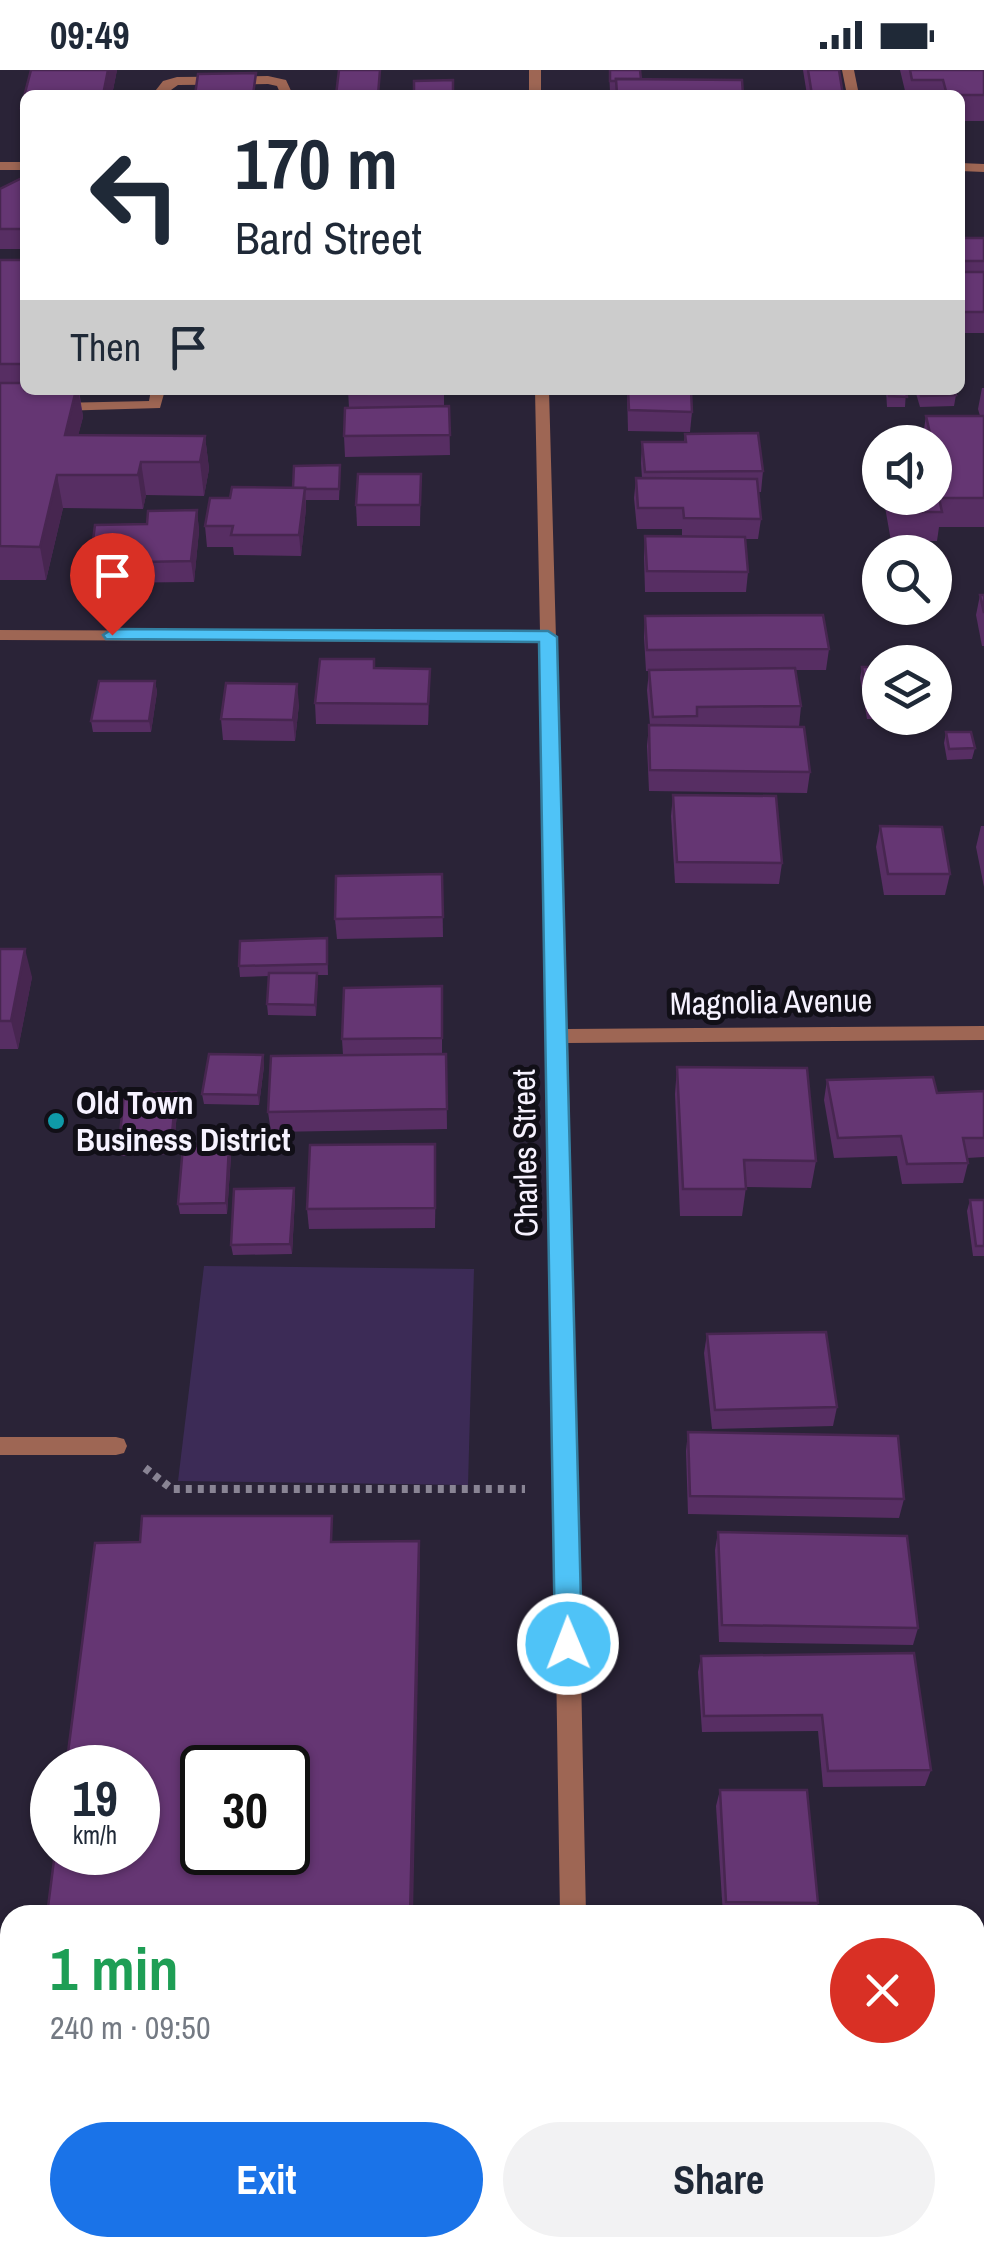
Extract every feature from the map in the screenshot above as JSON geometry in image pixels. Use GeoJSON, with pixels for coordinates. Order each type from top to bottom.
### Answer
{"type":"FeatureCollection","features":[{"type":"Feature","properties":{"kind":"street"},"geometry":{"type":"LineString","coordinates":[[163,90],[177,80],[250,80],[282,83],[285,90]]}},
{"type":"Feature","properties":{"kind":"street"},"geometry":{"type":"LineString","coordinates":[[39,407],[155,405],[157,395]]}},
{"type":"Feature","properties":{"kind":"street","name":"Charles Street"},"geometry":{"type":"LineString","coordinates":[[542,395],[573,1905]]}},
{"type":"Feature","properties":{"kind":"street"},"geometry":{"type":"LineString","coordinates":[[0,634],[548,637]]}},
{"type":"Feature","properties":{"kind":"street","name":"Magnolia Avenue"},"geometry":{"type":"LineString","coordinates":[[558,1036],[984,1033]]}},
{"type":"Feature","properties":{"kind":"street"},"geometry":{"type":"LineString","coordinates":[[0,1446],[116,1446]]}},
{"type":"Feature","properties":{"kind":"path"},"geometry":{"type":"LineString","coordinates":[[116,1446],[172,1488],[565,1488]]}},
{"type":"Feature","properties":{"kind":"shaded area"},"geometry":{"type":"Polygon","coordinates":[[[204,1266],[474,1269],[468,1485],[178,1481],[204,1266]]]}},
{"type":"Feature","properties":{"kind":"building"},"geometry":{"type":"Polygon","coordinates":[[[31,70],[108,70],[104,90],[26,90],[31,70]]]}},
{"type":"Feature","properties":{"kind":"building"},"geometry":{"type":"Polygon","coordinates":[[[339,70],[380,70],[378,90],[337,90],[339,70]]]}},
{"type":"Feature","properties":{"kind":"building"},"geometry":{"type":"Polygon","coordinates":[[[610,70],[640,70],[641,79],[610,81],[610,70]]]}},
{"type":"Feature","properties":{"kind":"building"},"geometry":{"type":"Polygon","coordinates":[[[808,70],[839,70],[842,90],[811,90],[808,70]]]}},
{"type":"Feature","properties":{"kind":"building"},"geometry":{"type":"Polygon","coordinates":[[[910,70],[984,70],[984,95],[946,90],[943,80],[912,80],[910,70]]]}},
{"type":"Feature","properties":{"kind":"building"},"geometry":{"type":"Polygon","coordinates":[[[256,73],[254,90],[196,90],[198,74],[256,73]]]}},
{"type":"Feature","properties":{"kind":"building"},"geometry":{"type":"Polygon","coordinates":[[[616,79],[742,80],[743,90],[617,90],[616,79]]]}},
{"type":"Feature","properties":{"kind":"building"},"geometry":{"type":"Polygon","coordinates":[[[453,80],[453,90],[414,90],[414,81],[453,80]]]}},
{"type":"Feature","properties":{"kind":"building"},"geometry":{"type":"Polygon","coordinates":[[[20,179],[20,229],[0,229],[0,189],[20,179]]]}},
{"type":"Feature","properties":{"kind":"building"},"geometry":{"type":"Polygon","coordinates":[[[965,238],[984,238],[984,261],[965,261],[965,238]]]}},
{"type":"Feature","properties":{"kind":"building"},"geometry":{"type":"Polygon","coordinates":[[[0,260],[20,260],[20,364],[0,364],[0,260]]]}},
{"type":"Feature","properties":{"kind":"building"},"geometry":{"type":"Polygon","coordinates":[[[965,272],[984,272],[984,312],[965,312],[965,272]]]}},
{"type":"Feature","properties":{"kind":"building"},"geometry":{"type":"Polygon","coordinates":[[[0,383],[20,383],[20,395],[75,395],[65,435],[205,436],[200,462],[141,462],[138,475],[57,475],[40,547],[0,546],[0,383]]]}},
{"type":"Feature","properties":{"kind":"building"},"geometry":{"type":"Polygon","coordinates":[[[628,395],[691,395],[692,412],[629,410],[628,395]]]}},
{"type":"Feature","properties":{"kind":"building"},"geometry":{"type":"Polygon","coordinates":[[[449,406],[450,435],[344,436],[345,408],[449,406]]]}},
{"type":"Feature","properties":{"kind":"building"},"geometry":{"type":"Polygon","coordinates":[[[926,416],[984,416],[984,498],[952,498],[952,425],[928,425],[926,416]]]}},
{"type":"Feature","properties":{"kind":"building"},"geometry":{"type":"Polygon","coordinates":[[[758,433],[763,471],[645,472],[642,442],[686,442],[685,434],[758,433]]]}},
{"type":"Feature","properties":{"kind":"building"},"geometry":{"type":"Polygon","coordinates":[[[340,465],[339,489],[293,488],[294,466],[340,465]]]}},
{"type":"Feature","properties":{"kind":"building"},"geometry":{"type":"Polygon","coordinates":[[[358,474],[421,474],[420,505],[356,505],[358,474]]]}},
{"type":"Feature","properties":{"kind":"building"},"geometry":{"type":"Polygon","coordinates":[[[636,478],[757,479],[761,519],[684,518],[683,508],[638,508],[636,478]]]}},
{"type":"Feature","properties":{"kind":"building"},"geometry":{"type":"Polygon","coordinates":[[[232,487],[305,488],[299,535],[231,535],[233,526],[205,526],[210,498],[230,498],[232,487]]]}},
{"type":"Feature","properties":{"kind":"building"},"geometry":{"type":"Polygon","coordinates":[[[197,510],[191,561],[90,563],[95,525],[147,524],[148,511],[197,510]]]}},
{"type":"Feature","properties":{"kind":"building"},"geometry":{"type":"Polygon","coordinates":[[[645,536],[745,537],[748,572],[647,571],[645,536]]]}},
{"type":"Feature","properties":{"kind":"building"},"geometry":{"type":"Polygon","coordinates":[[[823,615],[829,649],[647,650],[645,616],[823,615]]]}},
{"type":"Feature","properties":{"kind":"building"},"geometry":{"type":"Polygon","coordinates":[[[320,659],[374,659],[374,668],[430,669],[428,704],[315,703],[320,659]]]}},
{"type":"Feature","properties":{"kind":"building"},"geometry":{"type":"Polygon","coordinates":[[[795,668],[801,706],[697,707],[697,716],[653,717],[649,670],[795,668]]]}},
{"type":"Feature","properties":{"kind":"building"},"geometry":{"type":"Polygon","coordinates":[[[99,681],[155,681],[149,721],[91,721],[99,681]]]}},
{"type":"Feature","properties":{"kind":"building"},"geometry":{"type":"Polygon","coordinates":[[[226,683],[297,684],[293,720],[221,719],[226,683]]]}},
{"type":"Feature","properties":{"kind":"building"},"geometry":{"type":"Polygon","coordinates":[[[649,725],[804,727],[810,772],[650,770],[649,725]]]}},
{"type":"Feature","properties":{"kind":"building"},"geometry":{"type":"Polygon","coordinates":[[[971,732],[975,748],[949,749],[947,735],[971,732]]]}},
{"type":"Feature","properties":{"kind":"building"},"geometry":{"type":"Polygon","coordinates":[[[673,795],[776,796],[782,863],[677,862],[673,795]]]}},
{"type":"Feature","properties":{"kind":"building"},"geometry":{"type":"Polygon","coordinates":[[[880,826],[942,827],[950,874],[888,874],[880,826]]]}},
{"type":"Feature","properties":{"kind":"building"},"geometry":{"type":"Polygon","coordinates":[[[442,874],[443,917],[335,919],[336,876],[442,874]]]}},
{"type":"Feature","properties":{"kind":"building"},"geometry":{"type":"Polygon","coordinates":[[[327,938],[327,964],[239,966],[240,941],[327,938]]]}},
{"type":"Feature","properties":{"kind":"building"},"geometry":{"type":"Polygon","coordinates":[[[0,949],[25,949],[11,1021],[0,1021],[0,949]]]}},
{"type":"Feature","properties":{"kind":"building"},"geometry":{"type":"Polygon","coordinates":[[[269,973],[317,973],[315,1005],[267,1004],[269,973]]]}},
{"type":"Feature","properties":{"kind":"building"},"geometry":{"type":"Polygon","coordinates":[[[442,986],[442,1038],[342,1039],[344,988],[442,986]]]}},
{"type":"Feature","properties":{"kind":"building"},"geometry":{"type":"Polygon","coordinates":[[[209,1054],[263,1055],[258,1095],[202,1094],[209,1054]]]}},
{"type":"Feature","properties":{"kind":"building"},"geometry":{"type":"Polygon","coordinates":[[[446,1054],[447,1109],[268,1112],[271,1056],[446,1054]]]}},
{"type":"Feature","properties":{"kind":"building"},"geometry":{"type":"Polygon","coordinates":[[[677,1067],[807,1068],[816,1161],[744,1160],[746,1189],[683,1189],[677,1067]]]}},
{"type":"Feature","properties":{"kind":"building"},"geometry":{"type":"Polygon","coordinates":[[[933,1077],[937,1093],[984,1091],[984,1138],[963,1138],[968,1163],[907,1164],[901,1136],[838,1138],[827,1080],[933,1077]]]}},
{"type":"Feature","properties":{"kind":"building"},"geometry":{"type":"Polygon","coordinates":[[[176,1092],[171,1144],[119,1145],[124,1094],[176,1092]]]}},
{"type":"Feature","properties":{"kind":"building"},"geometry":{"type":"Polygon","coordinates":[[[435,1144],[435,1208],[307,1209],[310,1145],[435,1144]]]}},
{"type":"Feature","properties":{"kind":"building"},"geometry":{"type":"Polygon","coordinates":[[[183,1146],[229,1146],[226,1203],[178,1204],[183,1146]]]}},
{"type":"Feature","properties":{"kind":"building"},"geometry":{"type":"Polygon","coordinates":[[[294,1188],[290,1244],[231,1245],[234,1189],[294,1188]]]}},
{"type":"Feature","properties":{"kind":"building"},"geometry":{"type":"Polygon","coordinates":[[[970,1200],[984,1200],[984,1246],[976,1246],[970,1200]]]}},
{"type":"Feature","properties":{"kind":"building"},"geometry":{"type":"Polygon","coordinates":[[[826,1332],[837,1407],[715,1410],[707,1334],[826,1332]]]}},
{"type":"Feature","properties":{"kind":"building"},"geometry":{"type":"Polygon","coordinates":[[[688,1432],[898,1436],[904,1499],[690,1496],[688,1432]]]}},
{"type":"Feature","properties":{"kind":"building"},"geometry":{"type":"Polygon","coordinates":[[[142,1516],[332,1516],[331,1542],[419,1541],[410,1905],[48,1905],[52,1875],[160,1875],[160,1745],[69,1745],[95,1543],[140,1542],[142,1516]]]}},
{"type":"Feature","properties":{"kind":"building"},"geometry":{"type":"Polygon","coordinates":[[[718,1532],[907,1536],[918,1628],[722,1625],[718,1532]]]}},
{"type":"Feature","properties":{"kind":"building"},"geometry":{"type":"Polygon","coordinates":[[[914,1653],[931,1770],[828,1771],[822,1715],[704,1716],[701,1656],[914,1653]]]}},
{"type":"Feature","properties":{"kind":"building"},"geometry":{"type":"Polygon","coordinates":[[[720,1790],[807,1790],[818,1903],[726,1902],[720,1790]]]}},
{"type":"Feature","properties":{"kind":"place","name":"Old Town Business District"},"geometry":{"type":"Point","coordinates":[56,1121]}},
{"type":"Feature","properties":{"kind":"route"},"geometry":{"type":"LineString","coordinates":[[112,635],[548,637],[568,1644]]}}]}
